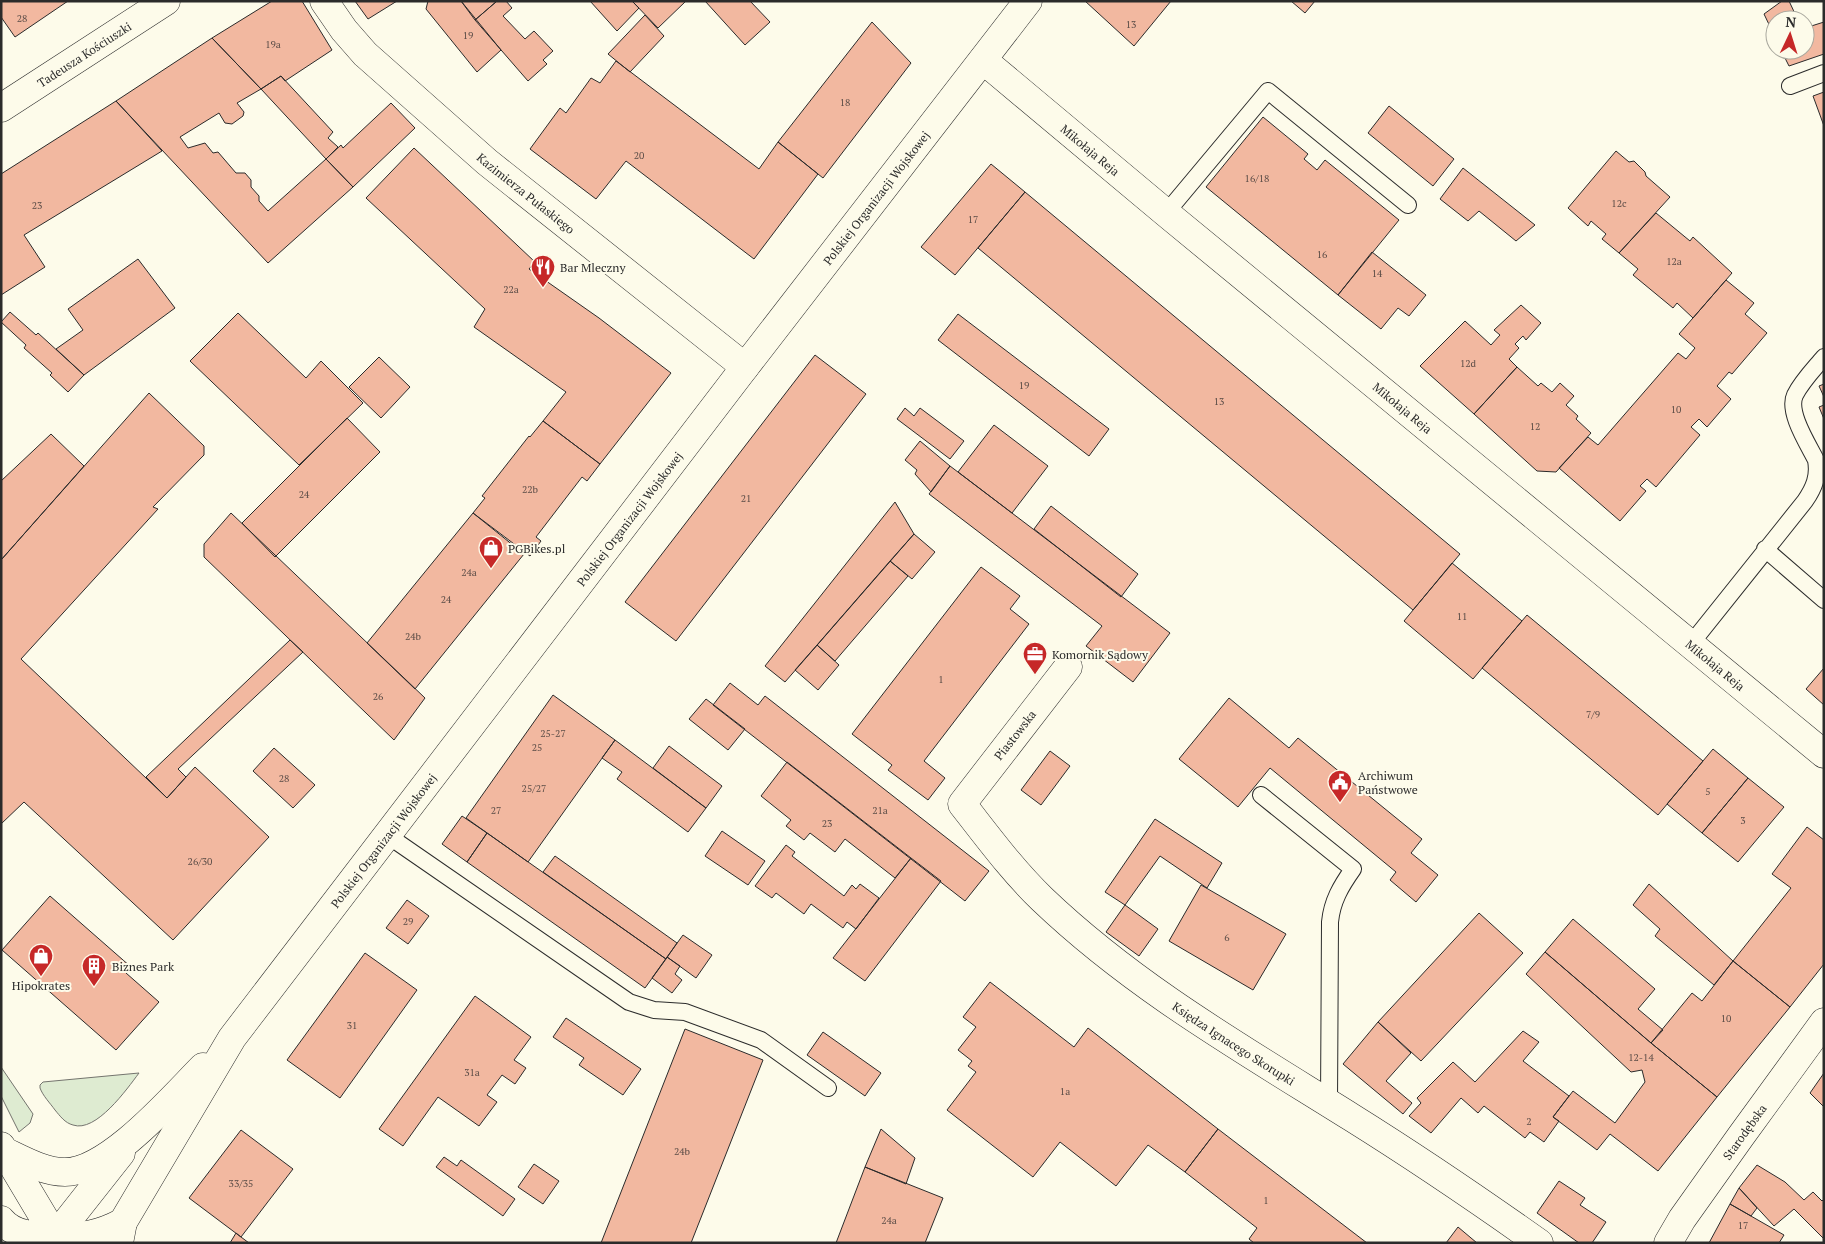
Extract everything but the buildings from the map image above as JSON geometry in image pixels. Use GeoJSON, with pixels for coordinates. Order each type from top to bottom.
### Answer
{"type":"FeatureCollection","features":[{"type":"Feature","properties":{"kind":"street","name":"Tadeusza Kościuszki"},"geometry":{"type":"LineString","coordinates":[[1,108],[166,1]]}},
{"type":"Feature","properties":{"kind":"street","name":"Kazimierza Pułaskiego"},"geometry":{"type":"LineString","coordinates":[[324,1],[344,30],[365,54],[487,162],[745,367]]}},
{"type":"Feature","properties":{"kind":"street","name":"Polskiej Organizacji Wojskowej"},"geometry":{"type":"LineString","coordinates":[[3,1148],[41,1167],[54,1171],[78,1171],[115,1152],[139,1131],[232,1038],[745,367],[1028,1]]}},
{"type":"Feature","properties":{"kind":"street","name":"Mikołaja Reja"},"geometry":{"type":"LineString","coordinates":[[983,60],[1166,213],[1824,754]]}},
{"type":"Feature","properties":{"kind":"street","name":"Piastowska"},"geometry":{"type":"LineString","coordinates":[[962,804],[1068,667]]}},
{"type":"Feature","properties":{"kind":"street","name":"Księdza Ignacego Skorupki"},"geometry":{"type":"LineString","coordinates":[[962,804],[1008,863],[1042,899],[1133,976],[1205,1026],[1329,1103],[1485,1204],[1539,1243]]}},
{"type":"Feature","properties":{"kind":"street","name":"Starodębska"},"geometry":{"type":"LineString","coordinates":[[1668,1243],[1682,1219],[1824,1022]]}},
{"type":"Feature","properties":{"kind":"street","name":"Polskiej Organizacji Wojskowej"},"geometry":{"type":"LineString","coordinates":[[55,1241],[95,1235],[106,1231],[121,1232],[232,1038]]}},
{"type":"Feature","properties":{"kind":"street","name":"Polskiej Organizacji Wojskowej"},"geometry":{"type":"LineString","coordinates":[[55,1241],[139,1131]]}},
{"type":"Feature","properties":{"kind":"street"},"geometry":{"type":"LineString","coordinates":[[3,1148],[55,1241]]}},
{"type":"Feature","properties":{"kind":"street"},"geometry":{"type":"LineString","coordinates":[[1,1220],[10,1228],[25,1234],[55,1241]]}},
{"type":"Feature","properties":{"kind":"lane"},"geometry":{"type":"LineString","coordinates":[[1790,86],[1824,73]]}},
{"type":"Feature","properties":{"kind":"lane"},"geometry":{"type":"LineString","coordinates":[[1166,213],[1268,91],[1408,205]]}},
{"type":"Feature","properties":{"kind":"lane"},"geometry":{"type":"LineString","coordinates":[[1690,645],[1805,501],[1816,479],[1816,460],[1794,413],[1793,403],[1794,396],[1800,386],[1824,357]]}},
{"type":"Feature","properties":{"kind":"lane"},"geometry":{"type":"LineString","coordinates":[[1765,549],[1824,600]]}},
{"type":"Feature","properties":{"kind":"lane"},"geometry":{"type":"LineString","coordinates":[[1261,795],[1353,869],[1339,888],[1334,900],[1330,922],[1329,1103]]}},
{"type":"Feature","properties":{"kind":"lane"},"geometry":{"type":"LineString","coordinates":[[388,835],[629,1002],[654,1010],[691,1013],[761,1040],[828,1088]]}},
{"type":"Feature","properties":{"kind":"green space"},"geometry":{"type":"Polygon","coordinates":[[[1,1067],[33,1114],[30,1123],[19,1132],[1,1096],[1,1067]]]}},
{"type":"Feature","properties":{"kind":"green space"},"geometry":{"type":"Polygon","coordinates":[[[139,1073],[110,1108],[101,1116],[82,1126],[70,1124],[63,1119],[40,1088],[43,1082],[139,1073]]]}},
{"type":"Feature","properties":{"kind":"place","name":"Bar Mleczny"},"geometry":{"type":"Point","coordinates":[543,288]}},
{"type":"Feature","properties":{"kind":"place","name":"PGBikes.pl"},"geometry":{"type":"Point","coordinates":[491,569]}},
{"type":"Feature","properties":{"kind":"place","name":"Komornik Sądowy"},"geometry":{"type":"Point","coordinates":[1035,675]}},
{"type":"Feature","properties":{"kind":"place","name":"Archiwum Państwowe"},"geometry":{"type":"Point","coordinates":[1340,803]}},
{"type":"Feature","properties":{"kind":"place","name":"Hipokrates"},"geometry":{"type":"Point","coordinates":[41,977]}},
{"type":"Feature","properties":{"kind":"place","name":"Biznes Park"},"geometry":{"type":"Point","coordinates":[94,987]}}]}
